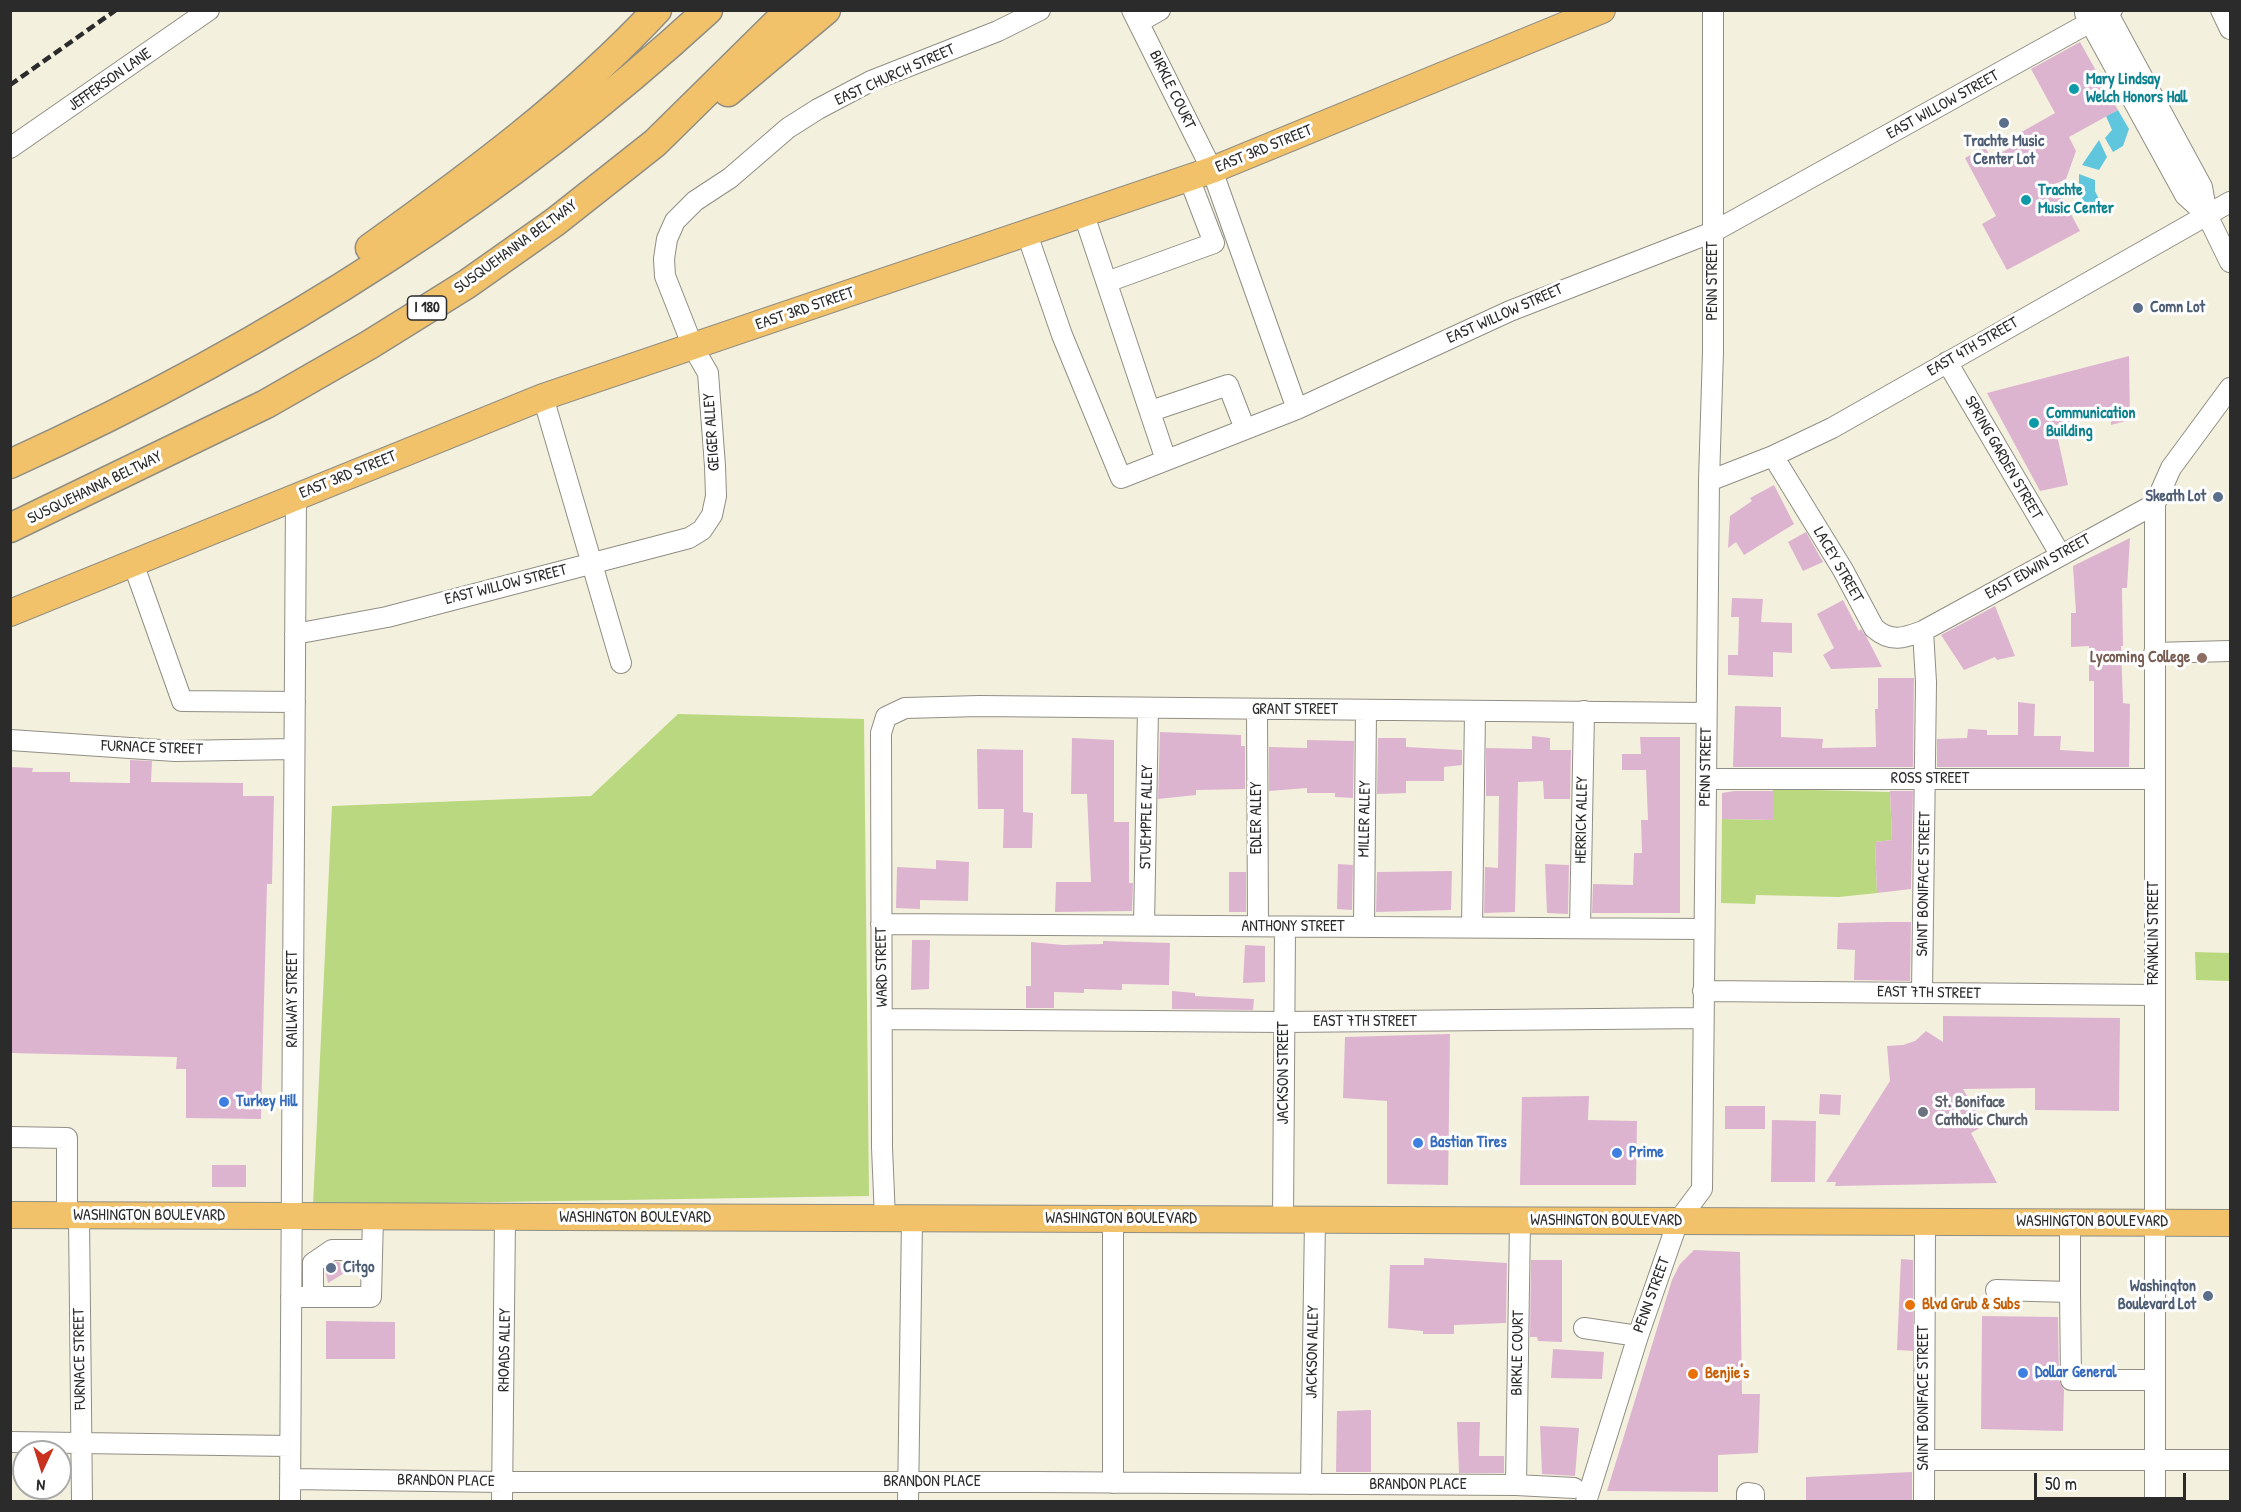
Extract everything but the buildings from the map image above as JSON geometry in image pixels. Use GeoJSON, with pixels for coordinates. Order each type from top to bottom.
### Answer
{"type":"FeatureCollection","features":[{"type":"Feature","properties":{"kind":"highway"},"geometry":{"type":"LineString","coordinates":[[183,381],[476,172],[576,90],[657,10]]}},
{"type":"Feature","properties":{"kind":"highway"},"geometry":{"type":"LineString","coordinates":[[10,464],[183,381],[273,330],[423,235],[563,134],[630,80],[708,10]]}},
{"type":"Feature","properties":{"kind":"highway","name":"SUSQUEHANNA BELTWAY"},"geometry":{"type":"LineString","coordinates":[[10,528],[266,404],[369,345],[467,284],[555,222],[655,143],[790,10]]}},
{"type":"Feature","properties":{"kind":"highway"},"geometry":{"type":"LineString","coordinates":[[655,143],[743,82],[826,10]]}},
{"type":"Feature","properties":{"kind":"main road","name":"EAST 3RD STREET"},"geometry":{"type":"LineString","coordinates":[[10,613],[543,397],[1200,174],[1576,16],[1602,10]]}},
{"type":"Feature","properties":{"kind":"main road","name":"WASHINGTON BOULEVARD"},"geometry":{"type":"LineString","coordinates":[[10,1215],[2230,1223]]}},
{"type":"Feature","properties":{"kind":"street","name":"JEFFERSON LANE"},"geometry":{"type":"LineString","coordinates":[[10,148],[209,10]]}},
{"type":"Feature","properties":{"kind":"street","name":"EAST CHURCH STREET"},"geometry":{"type":"LineString","coordinates":[[675,221],[695,201],[730,178],[788,128],[818,109],[872,81],[998,31],[1040,10]]}},
{"type":"Feature","properties":{"kind":"street"},"geometry":{"type":"LineString","coordinates":[[1136,16],[1160,10]]}},
{"type":"Feature","properties":{"kind":"street","name":"PENN STREET"},"geometry":{"type":"LineString","coordinates":[[1580,1495],[1678,1221],[1702,1189],[1713,232],[1713,10]]}},
{"type":"Feature","properties":{"kind":"street"},"geometry":{"type":"LineString","coordinates":[[2221,10],[2230,29]]}},
{"type":"Feature","properties":{"kind":"street"},"geometry":{"type":"LineString","coordinates":[[2100,13],[2185,195],[2206,215],[2230,262]]}},
{"type":"Feature","properties":{"kind":"street","name":"EAST WILLOW STREET"},"geometry":{"type":"LineString","coordinates":[[1027,234],[1062,335],[1121,478],[1297,409],[1510,310],[1713,232],[2100,13]]}},
{"type":"Feature","properties":{"kind":"street","name":"BIRKLE COURT"},"geometry":{"type":"LineString","coordinates":[[1136,16],[1200,174]]}},
{"type":"Feature","properties":{"kind":"street"},"geometry":{"type":"LineString","coordinates":[[1107,282],[1214,243],[1200,174]]}},
{"type":"Feature","properties":{"kind":"street"},"geometry":{"type":"LineString","coordinates":[[1200,174],[1297,409]]}},
{"type":"Feature","properties":{"kind":"street","name":"EAST 4TH STREET"},"geometry":{"type":"LineString","coordinates":[[1709,481],[1773,456],[1832,428],[2230,202]]}},
{"type":"Feature","properties":{"kind":"street"},"geometry":{"type":"LineString","coordinates":[[1084,215],[1166,460]]}},
{"type":"Feature","properties":{"kind":"street","name":"GEIGER ALLEY"},"geometry":{"type":"LineString","coordinates":[[675,221],[667,240],[664,259],[665,276],[693,347],[708,373],[716,496],[709,520]]}},
{"type":"Feature","properties":{"kind":"street","name":"SPRING GARDEN STREET"},"geometry":{"type":"LineString","coordinates":[[1947,362],[2060,554]]}},
{"type":"Feature","properties":{"kind":"street"},"geometry":{"type":"LineString","coordinates":[[1151,411],[1228,385],[1245,429]]}},
{"type":"Feature","properties":{"kind":"street","name":"FRANKLIN STREET"},"geometry":{"type":"LineString","coordinates":[[2154,1502],[2155,504],[2170,468],[2230,388]]}},
{"type":"Feature","properties":{"kind":"street"},"geometry":{"type":"LineString","coordinates":[[543,397],[621,663]]}},
{"type":"Feature","properties":{"kind":"street","name":"LACEY STREET"},"geometry":{"type":"LineString","coordinates":[[1773,456],[1874,628],[1882,636],[1892,639],[1923,631]]}},
{"type":"Feature","properties":{"kind":"street","name":"RAILWAY STREET"},"geometry":{"type":"LineString","coordinates":[[290,1502],[296,496]]}},
{"type":"Feature","properties":{"kind":"street","name":"EAST EDWIN STREET"},"geometry":{"type":"LineString","coordinates":[[1923,631],[2155,504]]}},
{"type":"Feature","properties":{"kind":"street","name":"EAST WILLOW STREET"},"geometry":{"type":"LineString","coordinates":[[295,634],[387,617],[689,538],[702,530],[709,520]]}},
{"type":"Feature","properties":{"kind":"street"},"geometry":{"type":"LineString","coordinates":[[133,563],[182,701],[295,702]]}},
{"type":"Feature","properties":{"kind":"street","name":"SAINT BONIFACE STREET"},"geometry":{"type":"LineString","coordinates":[[1922,993],[1926,682],[1923,631]]}},
{"type":"Feature","properties":{"kind":"street"},"geometry":{"type":"LineString","coordinates":[[2154,653],[2230,651]]}},
{"type":"Feature","properties":{"kind":"street","name":"GRANT STREET"},"geometry":{"type":"LineString","coordinates":[[886,717],[905,708],[979,706],[1707,713]]}},
{"type":"Feature","properties":{"kind":"street","name":"STUEMPFLE ALLEY"},"geometry":{"type":"LineString","coordinates":[[1143,926],[1148,708]]}},
{"type":"Feature","properties":{"kind":"street","name":"EDLER ALLEY"},"geometry":{"type":"LineString","coordinates":[[1257,709],[1258,926]]}},
{"type":"Feature","properties":{"kind":"street","name":"MILLER ALLEY"},"geometry":{"type":"LineString","coordinates":[[1365,927],[1366,710]]}},
{"type":"Feature","properties":{"kind":"street"},"geometry":{"type":"LineString","coordinates":[[1472,927],[1475,711]]}},
{"type":"Feature","properties":{"kind":"street","name":"HERRICK ALLEY"},"geometry":{"type":"LineString","coordinates":[[1580,928],[1584,711]]}},
{"type":"Feature","properties":{"kind":"street","name":"WARD STREET"},"geometry":{"type":"LineString","coordinates":[[885,1219],[882,1147],[884,1019],[881,733],[886,717]]}},
{"type":"Feature","properties":{"kind":"street","name":"FURNACE STREET"},"geometry":{"type":"LineString","coordinates":[[10,740],[175,751],[294,749]]}},
{"type":"Feature","properties":{"kind":"street","name":"ROSS STREET"},"geometry":{"type":"LineString","coordinates":[[1706,779],[2154,779]]}},
{"type":"Feature","properties":{"kind":"street","name":"ANTHONY STREET"},"geometry":{"type":"LineString","coordinates":[[882,924],[1704,929]]}},
{"type":"Feature","properties":{"kind":"street","name":"JACKSON STREET"},"geometry":{"type":"LineString","coordinates":[[1283,1220],[1285,927]]}},
{"type":"Feature","properties":{"kind":"street","name":"EAST 7TH STREET"},"geometry":{"type":"LineString","coordinates":[[1703,992],[2154,995]]}},
{"type":"Feature","properties":{"kind":"street","name":"EAST 7TH STREET"},"geometry":{"type":"LineString","coordinates":[[884,1019],[1284,1022],[1703,1018]]}},
{"type":"Feature","properties":{"kind":"street","name":"FURNACE STREET"},"geometry":{"type":"LineString","coordinates":[[10,1137],[68,1138],[73,1216],[82,1502]]}},
{"type":"Feature","properties":{"kind":"street"},"geometry":{"type":"LineString","coordinates":[[291,1297],[371,1297],[374,1217]]}},
{"type":"Feature","properties":{"kind":"street","name":"RHOADS ALLEY"},"geometry":{"type":"LineString","coordinates":[[503,1492],[505,1217]]}},
{"type":"Feature","properties":{"kind":"street"},"geometry":{"type":"LineString","coordinates":[[908,1492],[912,1219]]}},
{"type":"Feature","properties":{"kind":"street"},"geometry":{"type":"LineString","coordinates":[[1113,1219],[1113,1483]]}},
{"type":"Feature","properties":{"kind":"street","name":"JACKSON ALLEY"},"geometry":{"type":"LineString","coordinates":[[1311,1484],[1315,1220]]}},
{"type":"Feature","properties":{"kind":"street","name":"BIRKLE COURT"},"geometry":{"type":"LineString","coordinates":[[1516,1485],[1520,1221]]}},
{"type":"Feature","properties":{"kind":"street","name":"SAINT BONIFACE STREET"},"geometry":{"type":"LineString","coordinates":[[1924,1502],[1925,1222]]}},
{"type":"Feature","properties":{"kind":"street"},"geometry":{"type":"LineString","coordinates":[[2070,1222],[2071,1380],[2154,1380]]}},
{"type":"Feature","properties":{"kind":"street"},"geometry":{"type":"LineString","coordinates":[[313,1297],[314,1263],[332,1250],[372,1250]]}},
{"type":"Feature","properties":{"kind":"street"},"geometry":{"type":"LineString","coordinates":[[1996,1290],[2070,1292]]}},
{"type":"Feature","properties":{"kind":"street"},"geometry":{"type":"LineString","coordinates":[[1584,1328],[1638,1336]]}},
{"type":"Feature","properties":{"kind":"street"},"geometry":{"type":"LineString","coordinates":[[10,1442],[290,1446]]}},
{"type":"Feature","properties":{"kind":"street"},"geometry":{"type":"LineString","coordinates":[[1924,1460],[2230,1460]]}},
{"type":"Feature","properties":{"kind":"street","name":"BRANDON PLACE"},"geometry":{"type":"LineString","coordinates":[[290,1479],[503,1492],[908,1492],[1113,1483],[1311,1484],[1394,1493],[1516,1485],[1580,1495]]}},
{"type":"Feature","properties":{"kind":"street"},"geometry":{"type":"LineString","coordinates":[[1747,1502],[1747,1493],[1754,1494],[1754,1502]]}},
{"type":"Feature","properties":{"kind":"green space"},"geometry":{"type":"Polygon","coordinates":[[[678,714],[864,719],[869,1196],[313,1205],[332,806],[591,796],[678,714]]]}},
{"type":"Feature","properties":{"kind":"green space"},"geometry":{"type":"Polygon","coordinates":[[[1773,789],[1890,792],[1892,840],[1875,842],[1877,893],[1839,897],[1756,895],[1755,904],[1721,903],[1722,819],[1773,820],[1773,789]]]}},
{"type":"Feature","properties":{"kind":"green space"},"geometry":{"type":"Polygon","coordinates":[[[2195,952],[2230,953],[2230,981],[2196,980],[2195,952]]]}},
{"type":"Feature","properties":{"kind":"water"},"geometry":{"type":"Polygon","coordinates":[[[2118,110],[2129,129],[2123,146],[2113,152],[2105,138],[2112,130],[2106,116],[2118,110]]]}},
{"type":"Feature","properties":{"kind":"water"},"geometry":{"type":"Polygon","coordinates":[[[2099,140],[2107,157],[2099,170],[2082,165],[2099,140]]]}},
{"type":"Feature","properties":{"kind":"water"},"geometry":{"type":"Polygon","coordinates":[[[2079,174],[2095,180],[2095,191],[2103,207],[2088,215],[2079,189],[2079,174]]]}},
{"type":"Feature","properties":{"kind":"railway"},"geometry":{"type":"LineString","coordinates":[[10,85],[116,10]]}},
{"type":"Feature","properties":{"kind":"place","name":"Mary Lindsay Welch Honors Hall"},"geometry":{"type":"Point","coordinates":[2074,89]}},
{"type":"Feature","properties":{"kind":"place","name":"Trachte Music Center Lot"},"geometry":{"type":"Point","coordinates":[2004,123]}},
{"type":"Feature","properties":{"kind":"place","name":"Trachte Music Center"},"geometry":{"type":"Point","coordinates":[2026,200]}},
{"type":"Feature","properties":{"kind":"place","name":"Comn Lot"},"geometry":{"type":"Point","coordinates":[2138,308]}},
{"type":"Feature","properties":{"kind":"place","name":"Communication Building"},"geometry":{"type":"Point","coordinates":[2034,423]}},
{"type":"Feature","properties":{"kind":"place","name":"Skeath Lot"},"geometry":{"type":"Point","coordinates":[2218,497]}},
{"type":"Feature","properties":{"kind":"place","name":"Lycoming College"},"geometry":{"type":"Point","coordinates":[2202,658]}},
{"type":"Feature","properties":{"kind":"place","name":"Turkey Hill"},"geometry":{"type":"Point","coordinates":[224,1102]}},
{"type":"Feature","properties":{"kind":"place","name":"St. Boniface Catholic Church"},"geometry":{"type":"Point","coordinates":[1923,1112]}},
{"type":"Feature","properties":{"kind":"place","name":"Bastian Tires"},"geometry":{"type":"Point","coordinates":[1418,1143]}},
{"type":"Feature","properties":{"kind":"place","name":"Prime"},"geometry":{"type":"Point","coordinates":[1617,1153]}},
{"type":"Feature","properties":{"kind":"place","name":"Citgo"},"geometry":{"type":"Point","coordinates":[331,1268]}},
{"type":"Feature","properties":{"kind":"place","name":"Washington Boulevard Lot"},"geometry":{"type":"Point","coordinates":[2208,1296]}},
{"type":"Feature","properties":{"kind":"place","name":"Blvd Grub & Subs"},"geometry":{"type":"Point","coordinates":[1910,1305]}},
{"type":"Feature","properties":{"kind":"place","name":"Dollar General"},"geometry":{"type":"Point","coordinates":[2023,1373]}},
{"type":"Feature","properties":{"kind":"place","name":"Benjie's"},"geometry":{"type":"Point","coordinates":[1693,1374]}}]}
